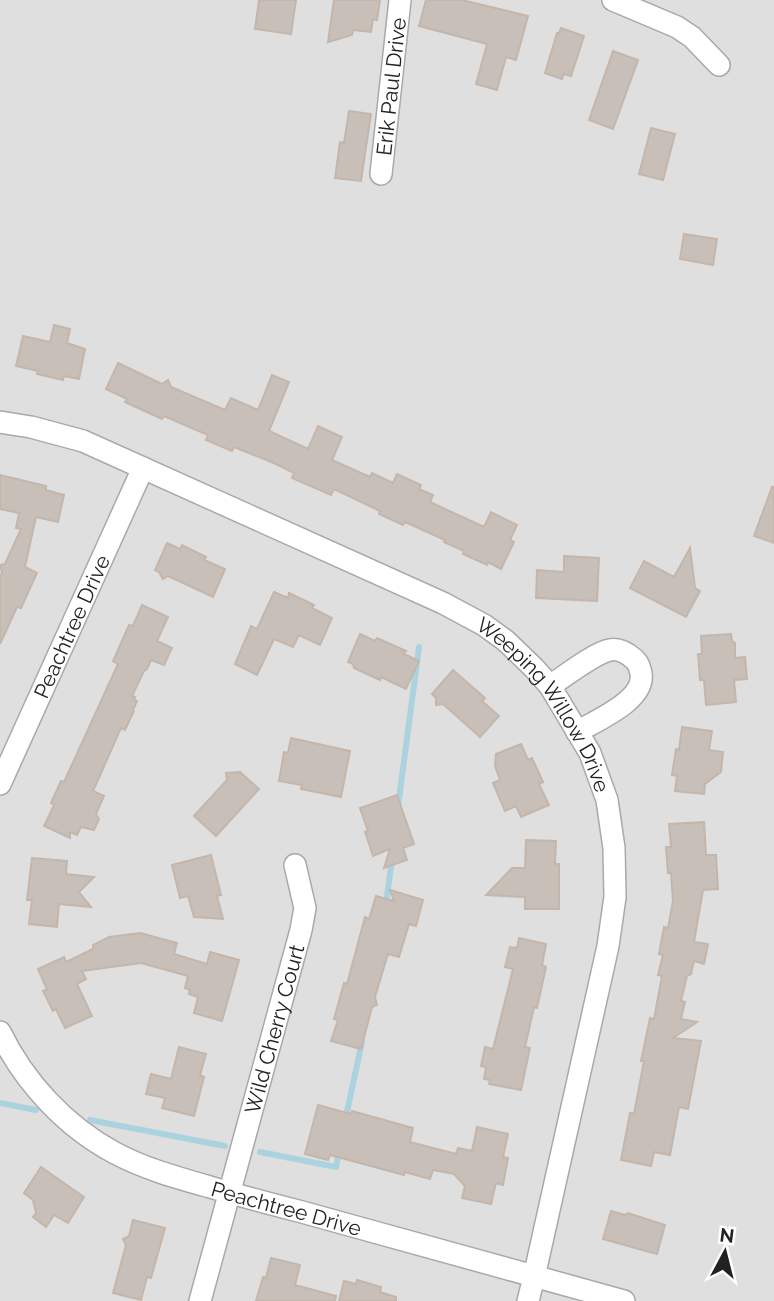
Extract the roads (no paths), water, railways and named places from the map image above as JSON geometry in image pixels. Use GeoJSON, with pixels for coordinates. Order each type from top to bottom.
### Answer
{"type":"FeatureCollection","features":[{"type":"Feature","properties":{"kind":"street","name":"Erik Paul Drive"},"geometry":{"type":"LineString","coordinates":[[381,174],[400,0]]}},
{"type":"Feature","properties":{"kind":"street"},"geometry":{"type":"LineString","coordinates":[[613,0],[677,27],[692,37],[719,65]]}},
{"type":"Feature","properties":{"kind":"street","name":"Weeping Willow Drive"},"geometry":{"type":"LineString","coordinates":[[0,422],[83,441],[453,608],[506,641],[534,668],[550,686],[578,732],[590,753],[607,800],[614,848],[615,897],[608,946],[528,1301]]}},
{"type":"Feature","properties":{"kind":"street","name":"Peachtree Drive"},"geometry":{"type":"LineString","coordinates":[[0,784],[143,468]]}},
{"type":"Feature","properties":{"kind":"street"},"geometry":{"type":"LineString","coordinates":[[550,686],[586,661],[609,650],[625,652],[639,663],[642,681],[635,695],[578,732]]}},
{"type":"Feature","properties":{"kind":"street","name":"Wild Cherry Court"},"geometry":{"type":"LineString","coordinates":[[200,1301],[301,930],[304,908],[295,865]]}},
{"type":"Feature","properties":{"kind":"street","name":"Peachtree Drive"},"geometry":{"type":"LineString","coordinates":[[0,1032],[28,1078],[51,1104],[79,1129],[114,1153],[150,1168],[230,1193],[624,1301]]}},
{"type":"Feature","properties":{"kind":"waterway"},"geometry":{"type":"LineString","coordinates":[[398,807],[419,647]]}},
{"type":"Feature","properties":{"kind":"waterway"},"geometry":{"type":"LineString","coordinates":[[386,904],[392,859]]}},
{"type":"Feature","properties":{"kind":"waterway"},"geometry":{"type":"LineString","coordinates":[[345,1121],[362,1042]]}},
{"type":"Feature","properties":{"kind":"waterway"},"geometry":{"type":"LineString","coordinates":[[0,1103],[36,1110]]}},
{"type":"Feature","properties":{"kind":"waterway"},"geometry":{"type":"LineString","coordinates":[[90,1120],[225,1146]]}},
{"type":"Feature","properties":{"kind":"waterway"},"geometry":{"type":"LineString","coordinates":[[260,1152],[336,1167],[339,1152]]}}]}
